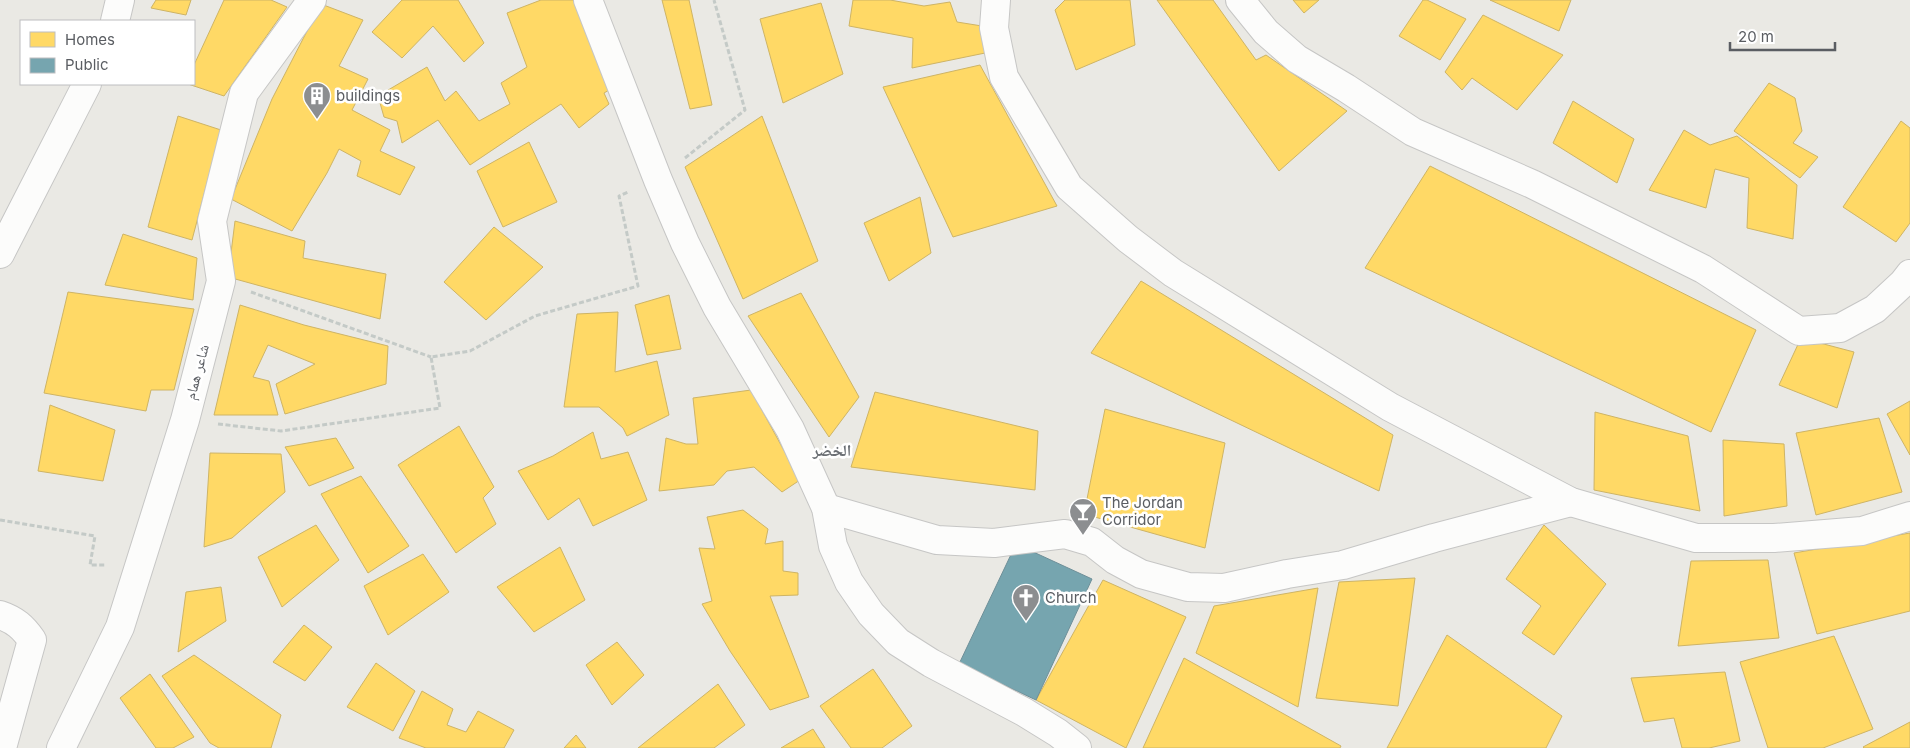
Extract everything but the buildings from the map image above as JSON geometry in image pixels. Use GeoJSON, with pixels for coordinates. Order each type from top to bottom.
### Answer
{"type":"FeatureCollection","features":[{"type":"Feature","properties":{"kind":"street"},"geometry":{"type":"LineString","coordinates":[[115,20],[120,0]]}},
{"type":"Feature","properties":{"kind":"street","name":"شاعر همام"},"geometry":{"type":"LineString","coordinates":[[61,748],[120,628],[185,420],[221,281],[212,221],[244,93],[312,0]]}},
{"type":"Feature","properties":{"kind":"street"},"geometry":{"type":"LineString","coordinates":[[588,0],[658,180],[685,243],[717,307],[790,429],[826,508],[833,546],[849,582],[871,614],[898,642],[931,664],[1024,712],[1058,733],[1077,748]]}},
{"type":"Feature","properties":{"kind":"street"},"geometry":{"type":"LineString","coordinates":[[996,0],[994,28],[1004,77],[1069,187],[1128,239],[1173,272],[1228,308],[1390,407],[1571,502],[1696,538],[1774,538],[1862,531],[1910,516]]}},
{"type":"Feature","properties":{"kind":"street"},"geometry":{"type":"LineString","coordinates":[[1240,0],[1266,32],[1297,59],[1346,88],[1413,132],[1532,184],[1703,270],[1799,331],[1840,328],[1874,309],[1904,283],[1910,274]]}},
{"type":"Feature","properties":{"kind":"street"},"geometry":{"type":"LineString","coordinates":[[0,254],[86,85]]}},
{"type":"Feature","properties":{"kind":"street"},"geometry":{"type":"LineString","coordinates":[[826,508],[937,540],[994,543],[1065,534],[1092,542],[1115,560],[1141,574],[1188,587],[1224,588],[1343,564],[1571,502]]}},
{"type":"Feature","properties":{"kind":"street"},"geometry":{"type":"LineString","coordinates":[[0,615],[12,619],[24,629],[32,640],[2,748]]}},
{"type":"Feature","properties":{"kind":"path"},"geometry":{"type":"LineString","coordinates":[[221,281],[431,357],[470,351],[535,316],[638,286],[619,196],[658,180],[745,110],[714,0]]}},
{"type":"Feature","properties":{"kind":"path"},"geometry":{"type":"LineString","coordinates":[[185,420],[281,431],[440,408],[431,357]]}},
{"type":"Feature","properties":{"kind":"path"},"geometry":{"type":"LineString","coordinates":[[0,520],[95,536],[90,565],[139,566]]}},
{"type":"Feature","properties":{"kind":"place","name":"buildings"},"geometry":{"type":"Point","coordinates":[317,120]}},
{"type":"Feature","properties":{"kind":"place","name":"The Jordan Corridor"},"geometry":{"type":"Point","coordinates":[1083,536]}},
{"type":"Feature","properties":{"kind":"place","name":"Church"},"geometry":{"type":"Point","coordinates":[1026,622]}},
{"type":"Feature","properties":{"kind":"district","name":"الخضر"},"geometry":{"type":"Point","coordinates":[832,450]}}]}
